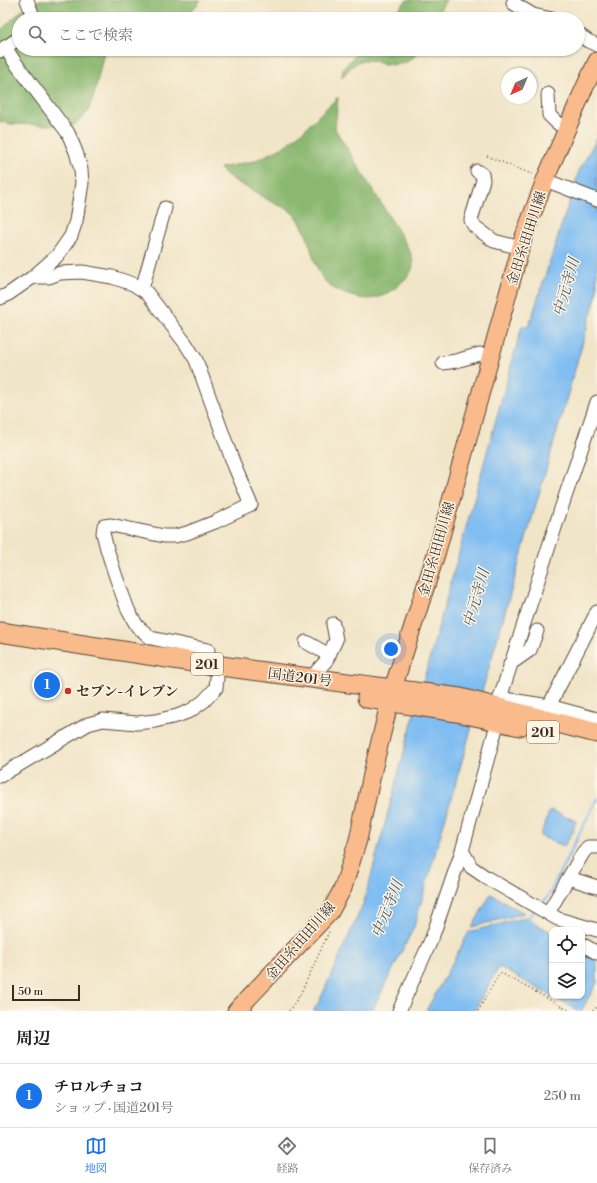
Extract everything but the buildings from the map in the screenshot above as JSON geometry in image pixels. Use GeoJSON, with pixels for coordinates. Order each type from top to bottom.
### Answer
{"type":"FeatureCollection","features":[{"type":"Feature","properties":{"kind":"highway","name":"国道201号"},"geometry":{"type":"LineString","coordinates":[[0,632],[212,670],[315,679],[392,695]]}},
{"type":"Feature","properties":{"kind":"highway","name":"国道201号"},"geometry":{"type":"LineString","coordinates":[[0,641],[412,698],[457,712],[496,711],[597,733]]}},
{"type":"Feature","properties":{"kind":"highway","name":"国道201号"},"geometry":{"type":"LineString","coordinates":[[496,711],[597,744]]}},
{"type":"Feature","properties":{"kind":"main road","name":"金田糸田田川線"},"geometry":{"type":"LineString","coordinates":[[236,1011],[330,912],[343,888],[358,840],[373,770],[392,695],[437,551],[520,248],[551,182],[566,129],[597,61]]}},
{"type":"Feature","properties":{"kind":"street"},"geometry":{"type":"LineString","coordinates":[[27,0],[31,12]]}},
{"type":"Feature","properties":{"kind":"street"},"geometry":{"type":"LineString","coordinates":[[513,4],[528,12]]}},
{"type":"Feature","properties":{"kind":"street"},"geometry":{"type":"LineString","coordinates":[[585,39],[597,45]]}},
{"type":"Feature","properties":{"kind":"street"},"geometry":{"type":"LineString","coordinates":[[0,298],[7,295],[33,277],[58,256],[71,236],[76,221],[82,183],[81,170],[76,152],[68,133],[14,61],[3,49],[12,43]]}},
{"type":"Feature","properties":{"kind":"street"},"geometry":{"type":"LineString","coordinates":[[548,94],[549,115],[566,129]]}},
{"type":"Feature","properties":{"kind":"street"},"geometry":{"type":"LineString","coordinates":[[477,171],[482,174],[483,180],[471,220],[474,226],[494,241],[520,248]]}},
{"type":"Feature","properties":{"kind":"street"},"geometry":{"type":"LineString","coordinates":[[551,182],[597,200]]}},
{"type":"Feature","properties":{"kind":"street"},"geometry":{"type":"LineString","coordinates":[[142,289],[165,208]]}},
{"type":"Feature","properties":{"kind":"street"},"geometry":{"type":"LineString","coordinates":[[0,776],[88,724],[103,720],[137,723],[155,721],[177,716],[190,711],[204,701],[216,688],[208,650],[151,638],[137,626],[128,610],[107,549],[103,533],[104,526],[111,525],[164,536],[175,536],[216,522],[251,505],[234,465],[196,360],[174,327],[147,293],[133,284],[112,277],[82,272],[60,273],[49,277],[33,277]]}},
{"type":"Feature","properties":{"kind":"street"},"geometry":{"type":"LineString","coordinates":[[443,363],[480,354],[490,357]]}},
{"type":"Feature","properties":{"kind":"street"},"geometry":{"type":"LineString","coordinates":[[400,1011],[432,938],[462,851],[496,711],[510,664],[597,402]]}},
{"type":"Feature","properties":{"kind":"street"},"geometry":{"type":"LineString","coordinates":[[549,706],[597,612]]}},
{"type":"Feature","properties":{"kind":"street"},"geometry":{"type":"LineString","coordinates":[[315,679],[316,672],[326,661],[336,640],[333,624]]}},
{"type":"Feature","properties":{"kind":"street"},"geometry":{"type":"LineString","coordinates":[[510,664],[530,650],[537,631]]}},
{"type":"Feature","properties":{"kind":"street"},"geometry":{"type":"LineString","coordinates":[[306,642],[329,655]]}},
{"type":"Feature","properties":{"kind":"street"},"geometry":{"type":"LineString","coordinates":[[496,711],[549,706],[597,719]]}},
{"type":"Feature","properties":{"kind":"street"},"geometry":{"type":"LineString","coordinates":[[548,913],[588,847],[597,847]]}},
{"type":"Feature","properties":{"kind":"street"},"geometry":{"type":"LineString","coordinates":[[462,851],[471,867],[558,919],[597,930]]}},
{"type":"Feature","properties":{"kind":"street"},"geometry":{"type":"LineString","coordinates":[[569,878],[597,887]]}},
{"type":"Feature","properties":{"kind":"street"},"geometry":{"type":"LineString","coordinates":[[585,946],[597,953]]}},
{"type":"Feature","properties":{"kind":"path"},"geometry":{"type":"LineString","coordinates":[[487,156],[551,182]]}},
{"type":"Feature","properties":{"kind":"path"},"geometry":{"type":"LineString","coordinates":[[289,1011],[300,995],[331,928]]}},
{"type":"Feature","properties":{"kind":"path"},"geometry":{"type":"LineString","coordinates":[[478,1011],[501,973],[570,1011]]}},
{"type":"Feature","properties":{"kind":"path"},"geometry":{"type":"LineString","coordinates":[[593,1011],[597,1008]]}},
{"type":"Feature","properties":{"kind":"green space"},"geometry":{"type":"Polygon","coordinates":[[[40,0],[201,0],[190,12],[20,12],[40,0]]]}},
{"type":"Feature","properties":{"kind":"green space"},"geometry":{"type":"Polygon","coordinates":[[[407,0],[446,0],[438,12],[396,12],[407,0]]]}},
{"type":"Feature","properties":{"kind":"green space"},"geometry":{"type":"Polygon","coordinates":[[[12,20],[12,56],[103,56],[95,91],[88,112],[73,126],[11,124],[0,122],[0,31],[12,20]]]}},
{"type":"Feature","properties":{"kind":"green space"},"geometry":{"type":"Polygon","coordinates":[[[355,56],[415,56],[406,62],[396,65],[364,60],[358,62],[342,77],[343,68],[355,56]]]}},
{"type":"Feature","properties":{"kind":"green space"},"geometry":{"type":"Polygon","coordinates":[[[338,97],[335,129],[400,234],[411,254],[413,264],[410,274],[399,285],[388,293],[376,298],[362,299],[339,291],[329,285],[323,279],[319,271],[304,229],[295,215],[287,209],[234,180],[220,168],[254,161],[282,148],[302,132],[338,97]]]}},
{"type":"Feature","properties":{"kind":"water","name":"中元寺川"},"geometry":{"type":"Polygon","coordinates":[[[597,138],[597,293],[414,927],[372,1011],[313,1011],[319,1002],[364,902],[414,715],[522,326],[529,326],[579,171],[597,138]]]}},
{"type":"Feature","properties":{"kind":"water"},"geometry":{"type":"Polygon","coordinates":[[[550,810],[576,821],[574,830],[564,846],[540,836],[550,810]]]}},
{"type":"Feature","properties":{"kind":"water"},"geometry":{"type":"Polygon","coordinates":[[[491,894],[524,913],[472,927],[491,894]]]}},
{"type":"Feature","properties":{"kind":"water"},"geometry":{"type":"Polygon","coordinates":[[[526,917],[549,931],[549,994],[499,967],[474,1011],[426,1011],[469,932],[526,917]]]}},
{"type":"Feature","properties":{"kind":"water"},"geometry":{"type":"Polygon","coordinates":[[[585,953],[597,960],[597,983],[581,1011],[557,999],[585,999],[585,953]]]}},
{"type":"Feature","properties":{"kind":"waterway"},"geometry":{"type":"LineString","coordinates":[[541,904],[547,898],[597,799]]}},
{"type":"Feature","properties":{"kind":"waterway"},"geometry":{"type":"LineString","coordinates":[[526,920],[535,910]]}},
{"type":"Feature","properties":{"kind":"place","name":"チロルチョコ"},"geometry":{"type":"Point","coordinates":[47,685]}},
{"type":"Feature","properties":{"kind":"place","name":"セブン-イレブン"},"geometry":{"type":"Point","coordinates":[68,691]}}]}
